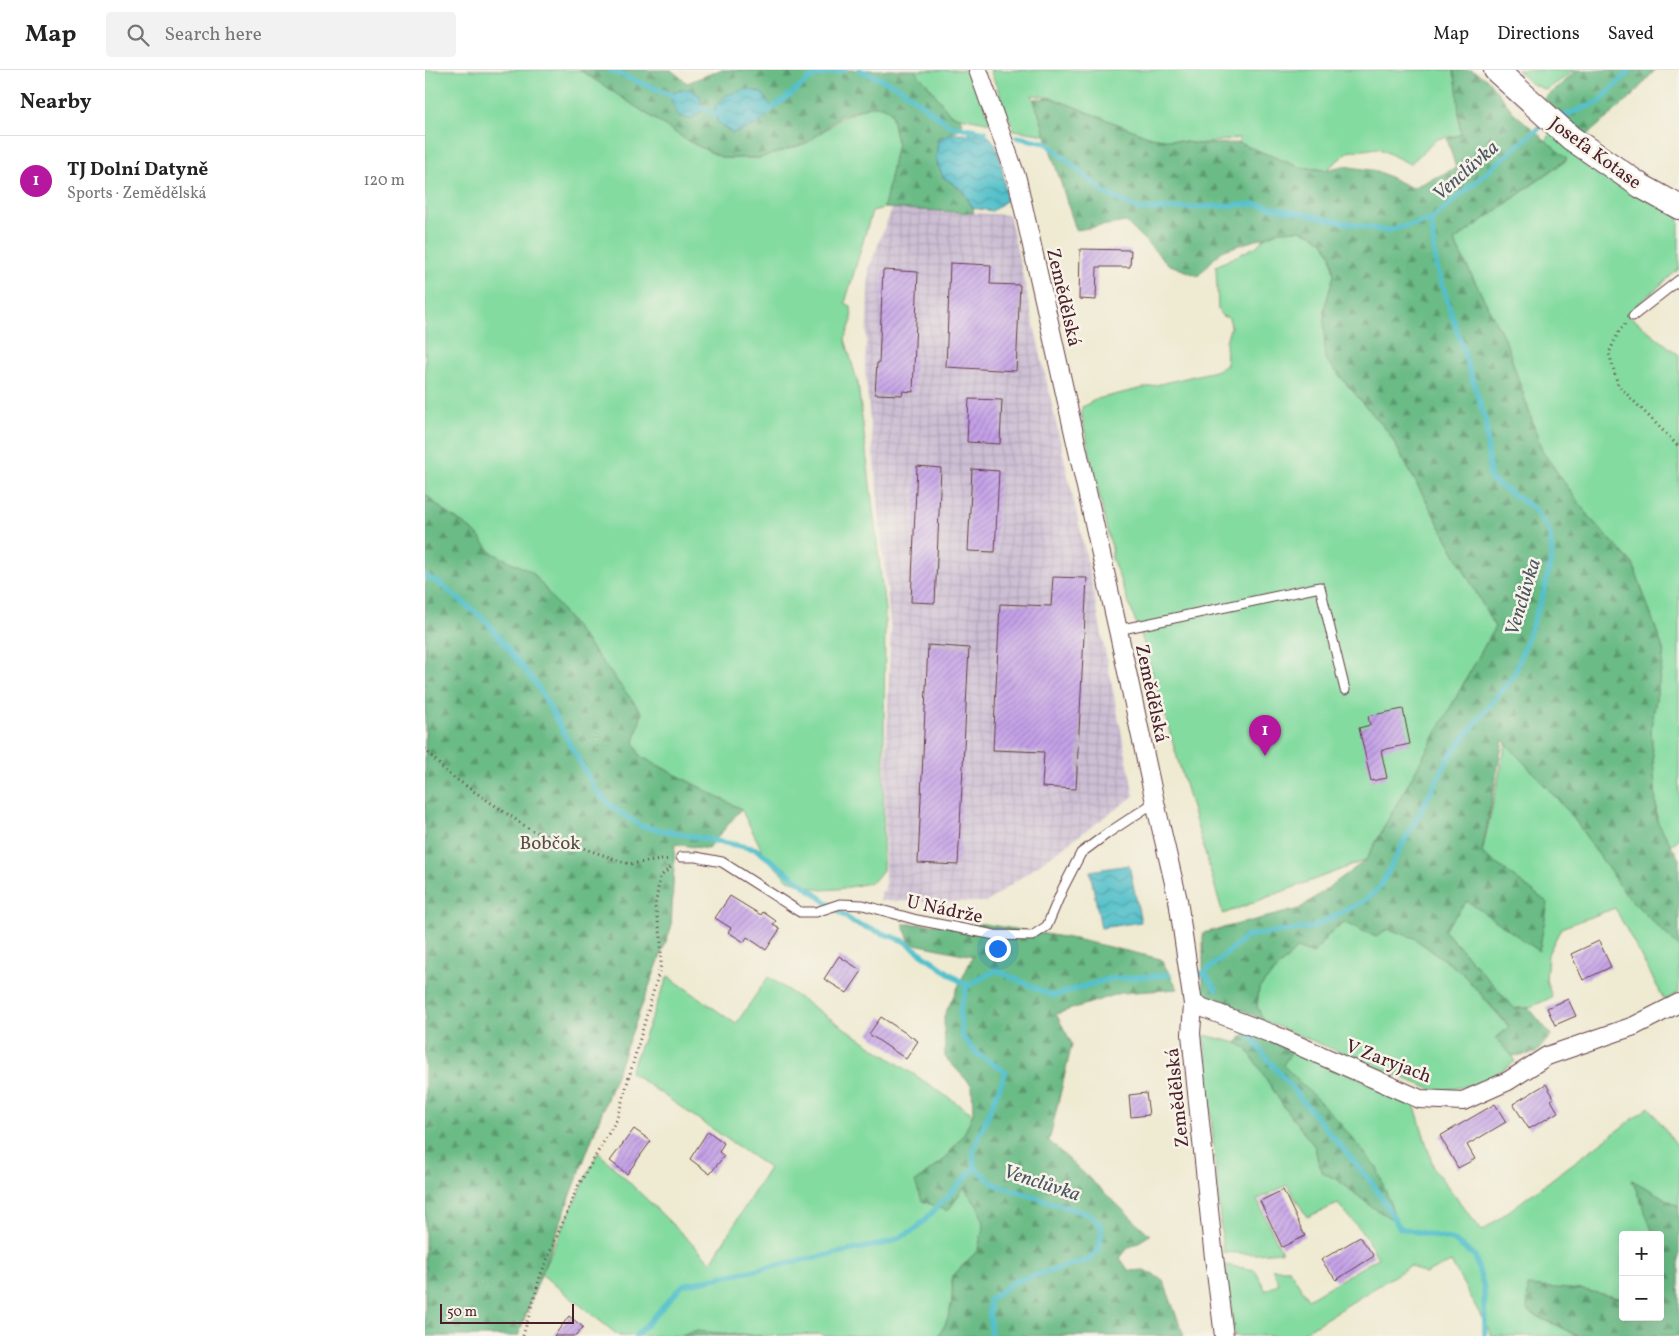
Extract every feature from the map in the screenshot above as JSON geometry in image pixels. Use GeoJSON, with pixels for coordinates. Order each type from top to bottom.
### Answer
{"type":"FeatureCollection","features":[{"type":"Feature","properties":{"kind":"street","name":"Zemědělská"},"geometry":{"type":"LineString","coordinates":[[978,70],[1017,179],[1178,900],[1193,1004],[1191,1034],[1224,1336]]}},
{"type":"Feature","properties":{"kind":"street","name":"Josefa Kotase"},"geometry":{"type":"LineString","coordinates":[[1496,70],[1571,138],[1641,186],[1679,207]]}},
{"type":"Feature","properties":{"kind":"street","name":"V Zaryjach"},"geometry":{"type":"LineString","coordinates":[[1193,1004],[1272,1034],[1420,1099],[1463,1101],[1508,1081],[1547,1056],[1634,1026],[1679,1003]]}},
{"type":"Feature","properties":{"kind":"lane"},"geometry":{"type":"LineString","coordinates":[[1633,316],[1679,280]]}},
{"type":"Feature","properties":{"kind":"lane"},"geometry":{"type":"LineString","coordinates":[[1118,630],[1320,587],[1345,690]]}},
{"type":"Feature","properties":{"kind":"lane","name":"U Nádrže"},"geometry":{"type":"LineString","coordinates":[[681,857],[695,857],[722,862],[799,912],[816,912],[840,904],[863,905],[917,920],[995,935],[1031,936],[1047,926],[1063,888],[1081,853],[1155,802]]}},
{"type":"Feature","properties":{"kind":"path"},"geometry":{"type":"LineString","coordinates":[[1633,316],[1619,331],[1609,353],[1618,385],[1679,448]]}},
{"type":"Feature","properties":{"kind":"path"},"geometry":{"type":"LineString","coordinates":[[425,749],[447,773],[531,830],[629,864],[681,857]]}},
{"type":"Feature","properties":{"kind":"path"},"geometry":{"type":"LineString","coordinates":[[523,1336],[541,1274],[578,1186],[617,1119],[661,965],[661,936],[655,906],[660,877],[681,857]]}},
{"type":"Feature","properties":{"kind":"shaded area"},"geometry":{"type":"Polygon","coordinates":[[[892,208],[1009,215],[1086,555],[1134,796],[987,902],[880,901],[881,892],[885,890],[885,777],[891,631],[865,370],[869,268],[892,208]]]}},
{"type":"Feature","properties":{"kind":"green space"},"geometry":{"type":"Polygon","coordinates":[[[425,70],[580,70],[688,141],[723,158],[760,158],[807,143],[843,117],[869,106],[883,106],[891,112],[897,143],[884,208],[872,211],[845,303],[851,306],[852,320],[845,339],[858,384],[885,610],[883,870],[874,881],[838,889],[821,890],[788,880],[765,856],[741,809],[640,756],[634,742],[642,713],[532,572],[492,553],[475,532],[443,510],[425,494],[425,70]]]}},
{"type":"Feature","properties":{"kind":"green space"},"geometry":{"type":"Polygon","coordinates":[[[580,70],[671,70],[687,83],[720,70],[914,70],[925,81],[950,114],[960,117],[963,127],[938,140],[943,177],[958,188],[966,197],[974,213],[884,208],[897,143],[891,112],[883,106],[869,106],[841,116],[807,143],[760,158],[723,158],[688,141],[580,70]]]}},
{"type":"Feature","properties":{"kind":"green space"},"geometry":{"type":"Polygon","coordinates":[[[914,70],[971,70],[991,123],[950,115],[925,81],[914,70]]]}},
{"type":"Feature","properties":{"kind":"green space"},"geometry":{"type":"Polygon","coordinates":[[[990,70],[1453,70],[1457,85],[1461,135],[1437,139],[1410,164],[1378,148],[1348,152],[1326,170],[1299,167],[1239,143],[1239,138],[1199,144],[1150,137],[1052,98],[1032,95],[1046,135],[1014,130],[990,70]]]}},
{"type":"Feature","properties":{"kind":"green space"},"geometry":{"type":"Polygon","coordinates":[[[1453,70],[1471,70],[1487,79],[1513,112],[1567,159],[1454,241],[1506,342],[1542,451],[1588,516],[1633,564],[1664,652],[1651,728],[1657,821],[1679,859],[1679,947],[1627,896],[1570,813],[1503,740],[1482,853],[1548,903],[1539,951],[1467,901],[1444,930],[1514,1008],[1529,1008],[1551,1035],[1536,1053],[1512,1056],[1496,1039],[1509,1026],[1461,972],[1414,938],[1389,929],[1376,937],[1344,922],[1329,934],[1313,954],[1297,948],[1259,988],[1257,1006],[1264,1021],[1246,1012],[1203,996],[1203,933],[1299,909],[1366,860],[1495,627],[1389,433],[1325,359],[1324,310],[1334,275],[1331,255],[1324,243],[1312,234],[1301,230],[1279,231],[1221,251],[1198,276],[1168,264],[1126,222],[1076,230],[1034,99],[1052,98],[1150,137],[1199,144],[1239,143],[1299,167],[1326,170],[1343,166],[1377,171],[1412,188],[1456,168],[1447,139],[1461,134],[1457,85],[1453,70]]]}},
{"type":"Feature","properties":{"kind":"green space"},"geometry":{"type":"Polygon","coordinates":[[[1517,70],[1576,70],[1546,90],[1530,83],[1517,70]]]}},
{"type":"Feature","properties":{"kind":"green space"},"geometry":{"type":"Polygon","coordinates":[[[1578,70],[1655,70],[1631,97],[1586,136],[1543,99],[1578,70]]]}},
{"type":"Feature","properties":{"kind":"green space"},"geometry":{"type":"Polygon","coordinates":[[[1551,132],[1679,211],[1679,269],[1627,314],[1679,355],[1679,839],[1671,845],[1657,821],[1651,728],[1664,652],[1633,564],[1588,516],[1542,451],[1506,342],[1454,241],[1567,160],[1546,141],[1551,132]]]}},
{"type":"Feature","properties":{"kind":"green space"},"geometry":{"type":"Polygon","coordinates":[[[1301,230],[1312,234],[1324,243],[1331,255],[1334,275],[1324,310],[1325,359],[1389,433],[1495,627],[1366,860],[1223,914],[1144,644],[1112,558],[1112,547],[1082,418],[1082,407],[1097,399],[1215,371],[1227,365],[1226,341],[1231,326],[1229,318],[1222,316],[1218,310],[1216,266],[1257,246],[1264,238],[1279,231],[1301,230]]]}},
{"type":"Feature","properties":{"kind":"green space","name":"Bobčok"},"geometry":{"type":"Polygon","coordinates":[[[425,494],[443,510],[475,532],[492,553],[532,572],[642,713],[634,742],[640,756],[741,809],[708,849],[675,844],[671,928],[518,1336],[425,1336],[425,494]]]}},
{"type":"Feature","properties":{"kind":"green space"},"geometry":{"type":"Polygon","coordinates":[[[1506,743],[1570,813],[1627,896],[1679,947],[1679,992],[1665,1001],[1615,908],[1561,928],[1548,954],[1546,980],[1552,997],[1529,1008],[1514,1008],[1444,930],[1467,901],[1539,950],[1548,903],[1482,853],[1506,743]]]}},
{"type":"Feature","properties":{"kind":"green space"},"geometry":{"type":"Polygon","coordinates":[[[1344,922],[1376,937],[1389,929],[1414,938],[1461,972],[1509,1027],[1496,1038],[1511,1053],[1515,1062],[1481,1083],[1438,1092],[1264,1021],[1257,1008],[1259,988],[1297,948],[1313,954],[1329,934],[1344,922]]]}},
{"type":"Feature","properties":{"kind":"green space"},"geometry":{"type":"Polygon","coordinates":[[[903,924],[984,924],[1075,939],[1161,959],[1178,989],[1121,993],[1056,1014],[1072,1044],[1049,1141],[1150,1235],[1127,1249],[1120,1258],[1129,1271],[1144,1270],[1163,1280],[1184,1336],[938,1336],[943,1329],[951,1308],[952,1277],[978,1250],[984,1223],[978,1207],[964,1188],[948,1211],[922,1201],[915,1182],[944,1160],[964,1134],[973,1114],[972,1086],[945,1057],[944,1016],[973,956],[910,943],[903,924]]]}},
{"type":"Feature","properties":{"kind":"green space"},"geometry":{"type":"Polygon","coordinates":[[[668,976],[736,1024],[768,977],[973,1114],[964,1134],[944,1160],[915,1182],[964,1188],[978,1207],[984,1223],[978,1250],[952,1277],[951,1308],[943,1329],[938,1336],[824,1336],[820,1334],[761,1336],[694,1331],[682,1336],[619,1336],[541,1274],[598,1152],[711,1262],[769,1168],[630,1072],[668,976]]]}},
{"type":"Feature","properties":{"kind":"green space"},"geometry":{"type":"Polygon","coordinates":[[[1244,1034],[1269,1037],[1294,1048],[1283,1065],[1334,1116],[1377,1168],[1397,1222],[1372,1207],[1338,1180],[1323,1173],[1315,1147],[1284,1107],[1247,1049],[1237,1043],[1244,1034]]]}},
{"type":"Feature","properties":{"kind":"green space"},"geometry":{"type":"Polygon","coordinates":[[[1204,1035],[1237,1043],[1247,1049],[1284,1107],[1315,1147],[1323,1173],[1338,1180],[1372,1207],[1334,1116],[1283,1065],[1294,1048],[1414,1103],[1434,1169],[1482,1231],[1649,1107],[1679,1148],[1679,1206],[1633,1181],[1652,1231],[1619,1231],[1619,1298],[1584,1290],[1527,1311],[1578,1336],[1492,1336],[1451,1262],[1425,1274],[1410,1266],[1298,1336],[1234,1336],[1225,1265],[1255,1270],[1266,1291],[1279,1283],[1272,1269],[1289,1269],[1308,1299],[1378,1258],[1364,1234],[1338,1204],[1307,1217],[1287,1185],[1257,1200],[1282,1252],[1255,1254],[1223,1252],[1204,1035]]]}},
{"type":"Feature","properties":{"kind":"green space"},"geometry":{"type":"Polygon","coordinates":[[[1632,1180],[1679,1206],[1679,1336],[1578,1336],[1527,1311],[1528,1286],[1584,1290],[1619,1298],[1619,1321],[1664,1321],[1664,1231],[1652,1231],[1632,1180]]]}},
{"type":"Feature","properties":{"kind":"green space"},"geometry":{"type":"Polygon","coordinates":[[[694,1331],[761,1336],[682,1336],[694,1331]]]}},
{"type":"Feature","properties":{"kind":"water"},"geometry":{"type":"Polygon","coordinates":[[[690,89],[700,96],[702,111],[691,119],[679,117],[671,100],[674,91],[690,89]]]}},
{"type":"Feature","properties":{"kind":"water"},"geometry":{"type":"Polygon","coordinates":[[[748,89],[762,93],[772,107],[760,122],[732,133],[717,122],[715,107],[727,95],[748,89]]]}},
{"type":"Feature","properties":{"kind":"water"},"geometry":{"type":"Polygon","coordinates":[[[950,133],[986,135],[995,145],[999,154],[1006,201],[992,211],[973,208],[962,190],[943,177],[936,160],[938,140],[950,133]]]}},
{"type":"Feature","properties":{"kind":"water"},"geometry":{"type":"Polygon","coordinates":[[[1129,865],[1141,922],[1101,928],[1090,871],[1129,865]]]}},
{"type":"Feature","properties":{"kind":"building"},"geometry":{"type":"Polygon","coordinates":[[[1080,249],[1131,250],[1130,267],[1097,267],[1096,300],[1079,299],[1080,249]]]}},
{"type":"Feature","properties":{"kind":"building"},"geometry":{"type":"Polygon","coordinates":[[[950,263],[991,265],[990,284],[1020,285],[1016,371],[946,367],[950,263]]]}},
{"type":"Feature","properties":{"kind":"building"},"geometry":{"type":"Polygon","coordinates":[[[883,270],[918,272],[913,392],[903,391],[902,395],[875,394],[877,363],[879,363],[883,270]]]}},
{"type":"Feature","properties":{"kind":"building"},"geometry":{"type":"Polygon","coordinates":[[[969,399],[1002,400],[1000,444],[967,442],[969,399]]]}},
{"type":"Feature","properties":{"kind":"building"},"geometry":{"type":"Polygon","coordinates":[[[917,466],[941,468],[935,603],[911,602],[917,466]]]}},
{"type":"Feature","properties":{"kind":"building"},"geometry":{"type":"Polygon","coordinates":[[[972,469],[999,471],[995,552],[968,551],[972,469]]]}},
{"type":"Feature","properties":{"kind":"building"},"geometry":{"type":"Polygon","coordinates":[[[1053,577],[1087,578],[1076,789],[1042,787],[1044,752],[993,750],[1000,604],[1051,606],[1053,577]]]}},
{"type":"Feature","properties":{"kind":"building"},"geometry":{"type":"Polygon","coordinates":[[[928,645],[969,648],[958,865],[918,863],[928,645]]]}},
{"type":"Feature","properties":{"kind":"building"},"geometry":{"type":"Polygon","coordinates":[[[1403,709],[1410,744],[1381,750],[1387,778],[1371,781],[1359,728],[1370,725],[1368,716],[1403,709]]]}},
{"type":"Feature","properties":{"kind":"building"},"geometry":{"type":"Polygon","coordinates":[[[730,896],[761,915],[763,912],[776,921],[773,925],[780,929],[766,950],[747,937],[744,942],[728,932],[731,928],[715,918],[730,896]]]}},
{"type":"Feature","properties":{"kind":"building"},"geometry":{"type":"Polygon","coordinates":[[[1599,941],[1611,967],[1583,980],[1571,954],[1599,941]]]}},
{"type":"Feature","properties":{"kind":"building"},"geometry":{"type":"Polygon","coordinates":[[[839,956],[862,971],[847,993],[824,979],[839,956]]]}},
{"type":"Feature","properties":{"kind":"building"},"geometry":{"type":"Polygon","coordinates":[[[1568,999],[1576,1016],[1555,1025],[1547,1008],[1568,999]]]}},
{"type":"Feature","properties":{"kind":"building"},"geometry":{"type":"Polygon","coordinates":[[[881,1017],[918,1041],[906,1059],[869,1034],[881,1017]]]}},
{"type":"Feature","properties":{"kind":"building"},"geometry":{"type":"Polygon","coordinates":[[[1546,1084],[1554,1098],[1551,1100],[1558,1112],[1529,1129],[1513,1104],[1546,1084]]]}},
{"type":"Feature","properties":{"kind":"building"},"geometry":{"type":"Polygon","coordinates":[[[1146,1093],[1149,1115],[1131,1117],[1129,1095],[1146,1093]]]}},
{"type":"Feature","properties":{"kind":"building"},"geometry":{"type":"Polygon","coordinates":[[[1495,1104],[1506,1122],[1467,1145],[1475,1159],[1458,1168],[1440,1136],[1495,1104]]]}},
{"type":"Feature","properties":{"kind":"building"},"geometry":{"type":"Polygon","coordinates":[[[634,1129],[651,1141],[627,1174],[610,1161],[634,1129]]]}},
{"type":"Feature","properties":{"kind":"building"},"geometry":{"type":"Polygon","coordinates":[[[708,1131],[724,1143],[719,1152],[724,1156],[710,1174],[690,1159],[708,1131]]]}},
{"type":"Feature","properties":{"kind":"building"},"geometry":{"type":"Polygon","coordinates":[[[1283,1190],[1305,1236],[1282,1247],[1260,1201],[1283,1190]]]}},
{"type":"Feature","properties":{"kind":"building"},"geometry":{"type":"Polygon","coordinates":[[[1360,1237],[1374,1256],[1336,1280],[1321,1260],[1360,1237]]]}},
{"type":"Feature","properties":{"kind":"building"},"geometry":{"type":"Polygon","coordinates":[[[569,1316],[583,1327],[576,1336],[554,1336],[569,1316]]]}},
{"type":"Feature","properties":{"kind":"waterway"},"geometry":{"type":"LineString","coordinates":[[609,70],[679,98]]}},
{"type":"Feature","properties":{"kind":"waterway"},"geometry":{"type":"LineString","coordinates":[[766,113],[814,76],[844,70]]}},
{"type":"Feature","properties":{"kind":"waterway"},"geometry":{"type":"LineString","coordinates":[[859,70],[899,87],[949,125],[985,132]]}},
{"type":"Feature","properties":{"kind":"waterway","name":"Venclůvka"},"geometry":{"type":"LineString","coordinates":[[1563,116],[1599,102],[1630,70]]}},
{"type":"Feature","properties":{"kind":"waterway"},"geometry":{"type":"LineString","coordinates":[[694,105],[716,114],[723,114]]}},
{"type":"Feature","properties":{"kind":"waterway","name":"Venclůvka"},"geometry":{"type":"LineString","coordinates":[[1199,974],[1204,973],[1247,936],[1313,927],[1364,901],[1380,887],[1451,754],[1514,675],[1544,592],[1552,556],[1550,532],[1533,508],[1490,479],[1486,422],[1436,265],[1431,220],[1540,127]]}},
{"type":"Feature","properties":{"kind":"waterway"},"geometry":{"type":"LineString","coordinates":[[1017,137],[1047,143],[1106,194],[1141,210],[1256,204],[1385,231],[1431,220]]}},
{"type":"Feature","properties":{"kind":"waterway"},"geometry":{"type":"LineString","coordinates":[[425,576],[439,583],[486,621],[539,688],[595,789],[612,807],[641,826],[756,849],[854,923],[904,941],[967,986]]}},
{"type":"Feature","properties":{"kind":"waterway","name":"Venclůvka"},"geometry":{"type":"LineString","coordinates":[[991,1336],[989,1300],[1015,1281],[1089,1260],[1099,1249],[1102,1227],[1090,1215],[994,1184],[975,1168],[973,1151],[1006,1072],[976,1053],[962,1036],[960,1010],[967,986],[996,970],[1053,996],[1108,979],[1169,975]]}},
{"type":"Feature","properties":{"kind":"waterway"},"geometry":{"type":"LineString","coordinates":[[1204,973],[1216,989]]}},
{"type":"Feature","properties":{"kind":"waterway"},"geometry":{"type":"LineString","coordinates":[[1249,1034],[1265,1056],[1372,1183],[1400,1228],[1453,1240],[1475,1256],[1484,1288],[1485,1336]]}},
{"type":"Feature","properties":{"kind":"waterway"},"geometry":{"type":"LineString","coordinates":[[636,1336],[683,1285],[891,1242],[916,1229],[975,1168]]}},
{"type":"Feature","properties":{"kind":"place","name":"TJ Dolní Datyně"},"geometry":{"type":"Point","coordinates":[1265,756]}}]}
